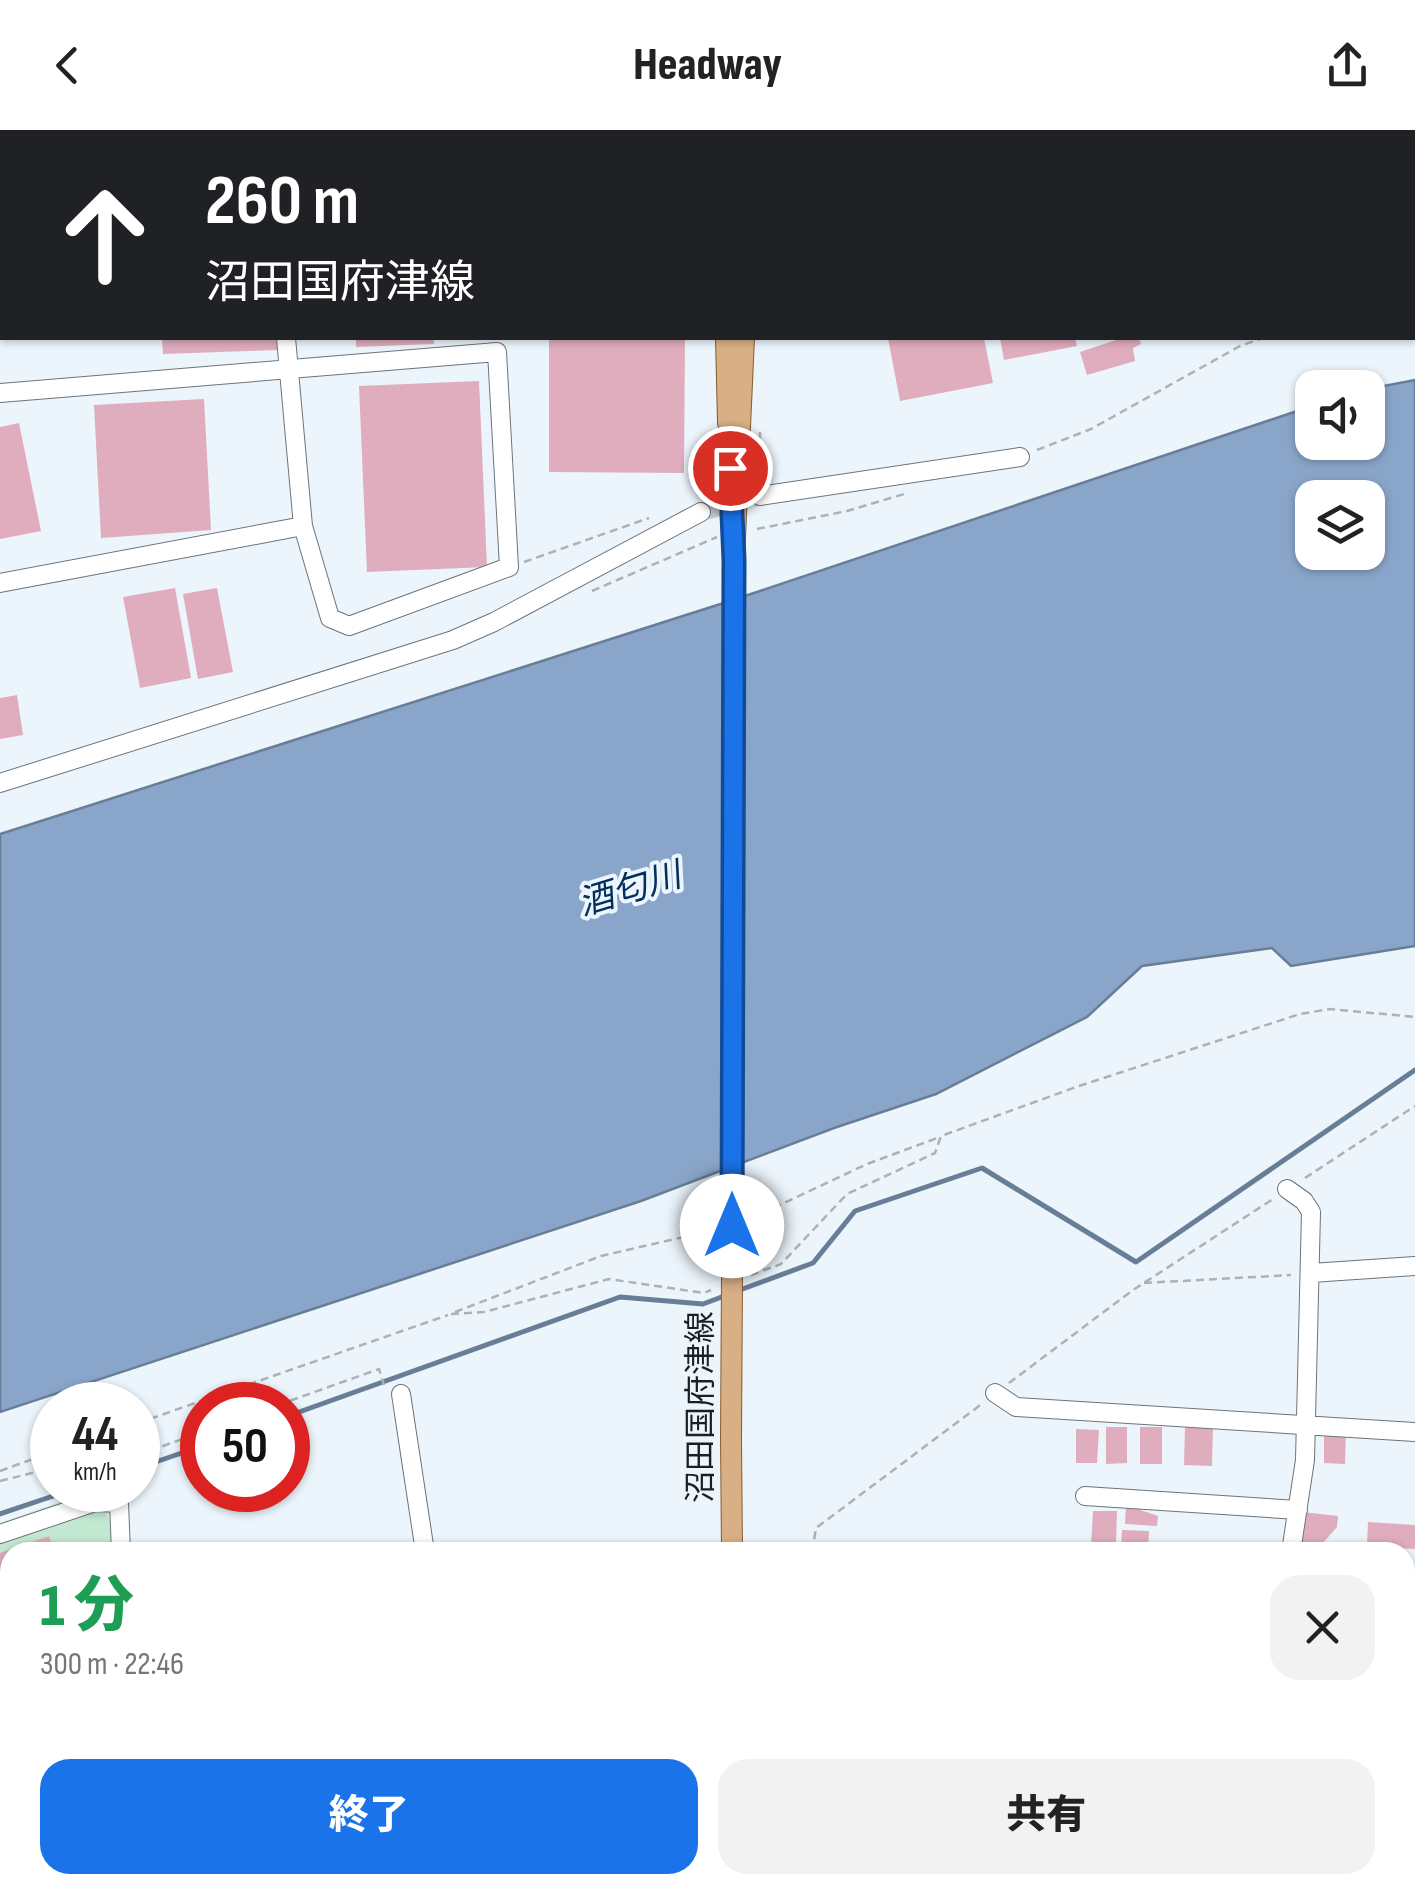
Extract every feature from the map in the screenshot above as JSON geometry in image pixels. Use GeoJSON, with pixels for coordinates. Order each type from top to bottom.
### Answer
{"type":"FeatureCollection","features":[{"type":"Feature","properties":{"kind":"main road"},"geometry":{"type":"LineString","coordinates":[[726,340],[734,560]]}},
{"type":"Feature","properties":{"kind":"main road"},"geometry":{"type":"LineString","coordinates":[[734,560],[744,340]]}},
{"type":"Feature","properties":{"kind":"main road","name":"沼田国府津線"},"geometry":{"type":"LineString","coordinates":[[732,1542],[734,560]]}},
{"type":"Feature","properties":{"kind":"street"},"geometry":{"type":"LineString","coordinates":[[0,393],[288,368],[496,352],[509,567],[349,626],[330,618],[303,526],[288,368],[286,340]]}},
{"type":"Feature","properties":{"kind":"street"},"geometry":{"type":"LineString","coordinates":[[760,496],[1020,458]]}},
{"type":"Feature","properties":{"kind":"street"},"geometry":{"type":"LineString","coordinates":[[0,783],[453,640],[702,512]]}},
{"type":"Feature","properties":{"kind":"street"},"geometry":{"type":"LineString","coordinates":[[0,583],[303,526]]}},
{"type":"Feature","properties":{"kind":"street"},"geometry":{"type":"LineString","coordinates":[[1287,1189],[1312,1212],[1306,1460],[1293,1542]]}},
{"type":"Feature","properties":{"kind":"street"},"geometry":{"type":"LineString","coordinates":[[1311,1274],[1415,1266]]}},
{"type":"Feature","properties":{"kind":"street"},"geometry":{"type":"LineString","coordinates":[[996,1393],[1016,1407],[1415,1432]]}},
{"type":"Feature","properties":{"kind":"street"},"geometry":{"type":"LineString","coordinates":[[394,1395],[423,1542]]}},
{"type":"Feature","properties":{"kind":"street"},"geometry":{"type":"LineString","coordinates":[[1085,1496],[1298,1510]]}},
{"type":"Feature","properties":{"kind":"street"},"geometry":{"type":"LineString","coordinates":[[0,1534],[95,1502],[119,1503],[121,1542]]}},
{"type":"Feature","properties":{"kind":"path"},"geometry":{"type":"LineString","coordinates":[[1020,458],[1091,429],[1240,346],[1258,340]]}},
{"type":"Feature","properties":{"kind":"path"},"geometry":{"type":"LineString","coordinates":[[735,533],[847,512],[915,490]]}},
{"type":"Feature","properties":{"kind":"path"},"geometry":{"type":"LineString","coordinates":[[509,567],[664,513]]}},
{"type":"Feature","properties":{"kind":"path"},"geometry":{"type":"LineString","coordinates":[[160,1415],[451,1314],[602,1256],[732,1226],[867,1164],[940,1136],[1300,1014],[1330,1009],[1415,1017]]}},
{"type":"Feature","properties":{"kind":"path"},"geometry":{"type":"LineString","coordinates":[[814,1542],[816,1528],[1143,1284],[1415,1106]]}},
{"type":"Feature","properties":{"kind":"path"},"geometry":{"type":"LineString","coordinates":[[451,1314],[484,1312],[610,1279],[704,1293],[781,1264],[847,1194],[935,1153],[940,1136]]}},
{"type":"Feature","properties":{"kind":"path"},"geometry":{"type":"LineString","coordinates":[[1143,1284],[1311,1274]]}},
{"type":"Feature","properties":{"kind":"path"},"geometry":{"type":"LineString","coordinates":[[310,1393],[378,1369],[394,1395]]}},
{"type":"Feature","properties":{"kind":"path"},"geometry":{"type":"LineString","coordinates":[[0,1471],[30,1460]]}},
{"type":"Feature","properties":{"kind":"path"},"geometry":{"type":"LineString","coordinates":[[0,1482],[30,1474]]}},
{"type":"Feature","properties":{"kind":"green space"},"geometry":{"type":"Polygon","coordinates":[[[31,1512],[105,1512],[113,1524],[114,1542],[0,1542],[0,1523],[31,1512]]]}},
{"type":"Feature","properties":{"kind":"water","name":"酒匂川"},"geometry":{"type":"Polygon","coordinates":[[[1415,380],[1415,946],[1291,966],[1272,948],[1142,966],[1087,1017],[936,1094],[641,1201],[91,1382],[30,1382],[30,1402],[0,1412],[0,834],[733,600],[1295,412],[1295,460],[1385,460],[1385,386],[1415,380]]]}},
{"type":"Feature","properties":{"kind":"building"},"geometry":{"type":"Polygon","coordinates":[[[162,340],[277,340],[278,350],[163,354],[162,340]]]}},
{"type":"Feature","properties":{"kind":"building"},"geometry":{"type":"Polygon","coordinates":[[[356,340],[434,340],[434,344],[356,347],[356,340]]]}},
{"type":"Feature","properties":{"kind":"building"},"geometry":{"type":"Polygon","coordinates":[[[549,340],[685,340],[684,473],[549,472],[549,340]]]}},
{"type":"Feature","properties":{"kind":"building"},"geometry":{"type":"Polygon","coordinates":[[[888,340],[984,340],[993,383],[900,401],[888,340]]]}},
{"type":"Feature","properties":{"kind":"building"},"geometry":{"type":"Polygon","coordinates":[[[1000,340],[1076,340],[1077,346],[1004,360],[1000,340]]]}},
{"type":"Feature","properties":{"kind":"building"},"geometry":{"type":"Polygon","coordinates":[[[1116,340],[1140,340],[1141,344],[1133,348],[1135,361],[1087,375],[1080,352],[1116,340]]]}},
{"type":"Feature","properties":{"kind":"building"},"geometry":{"type":"Polygon","coordinates":[[[479,381],[487,567],[367,572],[359,386],[479,381]]]}},
{"type":"Feature","properties":{"kind":"building"},"geometry":{"type":"Polygon","coordinates":[[[204,399],[211,530],[101,538],[94,405],[204,399]]]}},
{"type":"Feature","properties":{"kind":"building"},"geometry":{"type":"Polygon","coordinates":[[[19,423],[41,531],[0,539],[0,427],[19,423]]]}},
{"type":"Feature","properties":{"kind":"building"},"geometry":{"type":"Polygon","coordinates":[[[175,588],[191,678],[140,688],[123,597],[175,588]]]}},
{"type":"Feature","properties":{"kind":"building"},"geometry":{"type":"Polygon","coordinates":[[[217,588],[233,672],[198,679],[183,594],[217,588]]]}},
{"type":"Feature","properties":{"kind":"building"},"geometry":{"type":"Polygon","coordinates":[[[17,695],[23,735],[0,739],[0,698],[17,695]]]}},
{"type":"Feature","properties":{"kind":"building"},"geometry":{"type":"Polygon","coordinates":[[[1213,1426],[1212,1466],[1184,1465],[1185,1427],[1213,1426]]]}},
{"type":"Feature","properties":{"kind":"building"},"geometry":{"type":"Polygon","coordinates":[[[1106,1427],[1127,1427],[1127,1463],[1106,1464],[1106,1427]]]}},
{"type":"Feature","properties":{"kind":"building"},"geometry":{"type":"Polygon","coordinates":[[[1140,1427],[1162,1427],[1162,1464],[1140,1464],[1140,1427]]]}},
{"type":"Feature","properties":{"kind":"building"},"geometry":{"type":"Polygon","coordinates":[[[1324,1427],[1346,1428],[1345,1464],[1324,1463],[1324,1427]]]}},
{"type":"Feature","properties":{"kind":"building"},"geometry":{"type":"Polygon","coordinates":[[[1076,1429],[1099,1430],[1097,1463],[1076,1463],[1076,1429]]]}},
{"type":"Feature","properties":{"kind":"building"},"geometry":{"type":"Polygon","coordinates":[[[1126,1505],[1158,1516],[1157,1526],[1125,1524],[1126,1505]]]}},
{"type":"Feature","properties":{"kind":"building"},"geometry":{"type":"Polygon","coordinates":[[[1093,1511],[1117,1511],[1116,1542],[1091,1542],[1093,1511]]]}},
{"type":"Feature","properties":{"kind":"building"},"geometry":{"type":"Polygon","coordinates":[[[1303,1512],[1338,1516],[1337,1527],[1324,1542],[1300,1542],[1303,1512]]]}},
{"type":"Feature","properties":{"kind":"building"},"geometry":{"type":"Polygon","coordinates":[[[1368,1522],[1415,1525],[1415,1542],[1367,1542],[1368,1522]]]}},
{"type":"Feature","properties":{"kind":"building"},"geometry":{"type":"Polygon","coordinates":[[[1122,1530],[1149,1531],[1148,1542],[1121,1542],[1122,1530]]]}},
{"type":"Feature","properties":{"kind":"waterway"},"geometry":{"type":"LineString","coordinates":[[737,1291],[813,1263],[855,1211],[982,1168],[1136,1262],[1415,1070]]}},
{"type":"Feature","properties":{"kind":"waterway"},"geometry":{"type":"LineString","coordinates":[[310,1408],[620,1297],[703,1304],[727,1295]]}},
{"type":"Feature","properties":{"kind":"waterway"},"geometry":{"type":"LineString","coordinates":[[160,1460],[180,1454]]}},
{"type":"Feature","properties":{"kind":"waterway"},"geometry":{"type":"LineString","coordinates":[[0,1514],[30,1504]]}},
{"type":"Feature","properties":{"kind":"tunnel"},"geometry":{"type":"LineString","coordinates":[[701,512],[760,496]]}},
{"type":"Feature","properties":{"kind":"route"},"geometry":{"type":"LineString","coordinates":[[730,468],[734,560],[732,1226]]}}]}
